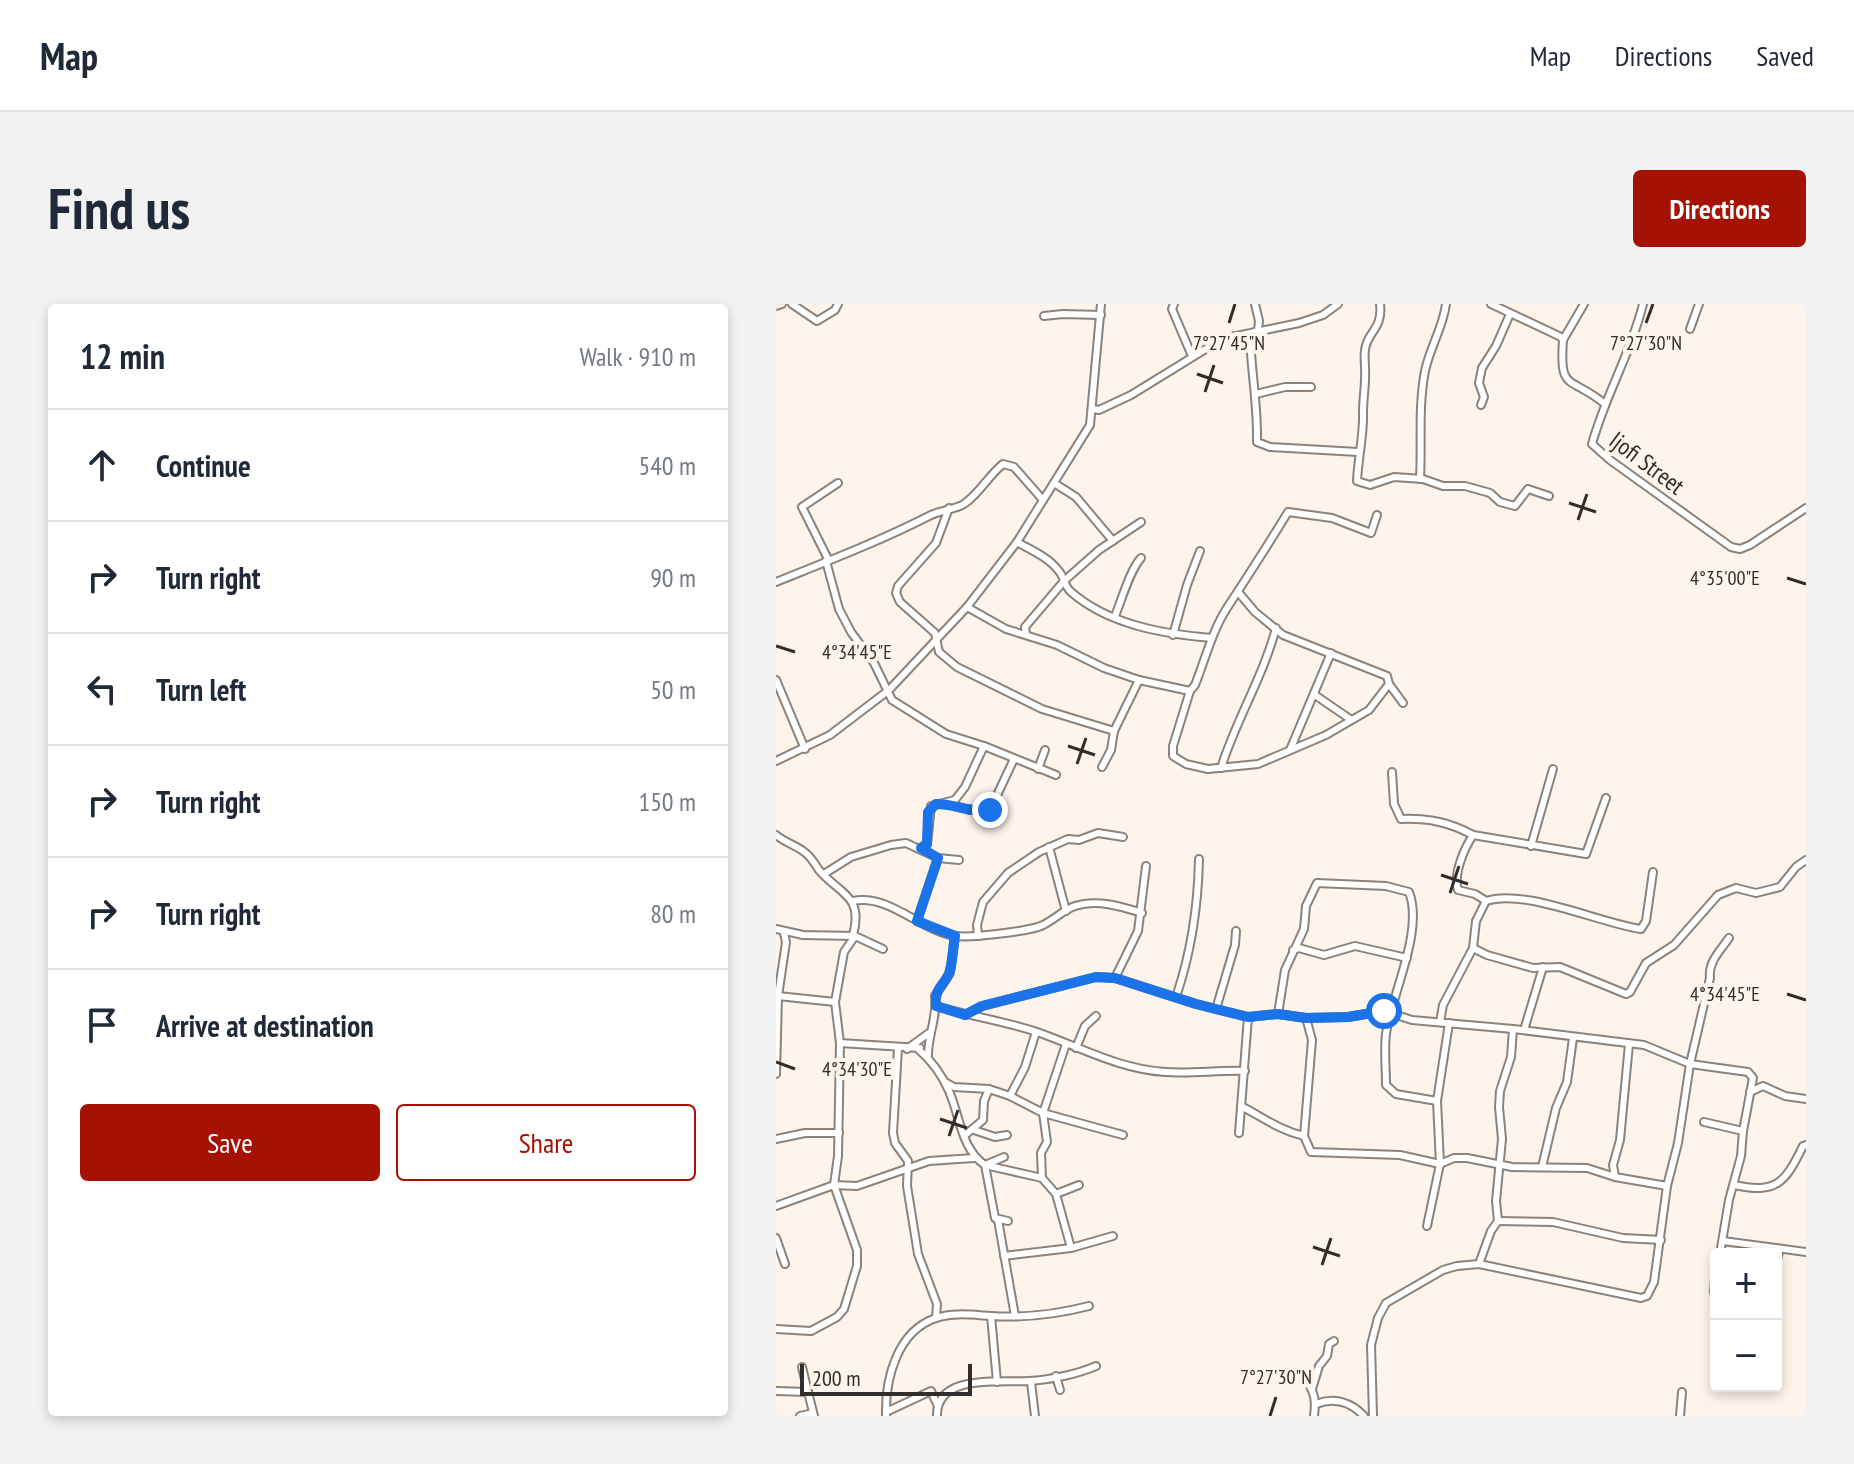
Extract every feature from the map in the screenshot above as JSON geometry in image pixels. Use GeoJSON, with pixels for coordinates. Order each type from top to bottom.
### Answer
{"type":"FeatureCollection","features":[{"type":"Feature","properties":{"kind":"street"},"geometry":{"type":"LineString","coordinates":[[776,306],[783,304]]}},
{"type":"Feature","properties":{"kind":"street"},"geometry":{"type":"LineString","coordinates":[[792,304],[817,321],[835,310],[838,304]]}},
{"type":"Feature","properties":{"kind":"street"},"geometry":{"type":"LineString","coordinates":[[776,761],[830,735],[889,690],[967,607],[1017,542],[1090,425],[1101,304]]}},
{"type":"Feature","properties":{"kind":"street"},"geometry":{"type":"LineString","coordinates":[[1174,304],[1172,309],[1192,356]]}},
{"type":"Feature","properties":{"kind":"street"},"geometry":{"type":"LineString","coordinates":[[1250,335],[1258,330],[1255,304]]}},
{"type":"Feature","properties":{"kind":"street"},"geometry":{"type":"LineString","coordinates":[[1093,409],[1099,410],[1131,395],[1222,339],[1250,335],[1323,315],[1338,304]]}},
{"type":"Feature","properties":{"kind":"street"},"geometry":{"type":"LineString","coordinates":[[1380,304],[1379,323],[1367,340],[1365,349],[1357,481],[1370,485],[1394,477],[1420,479],[1443,486],[1465,486],[1490,493],[1500,502],[1515,506],[1528,489],[1549,496]]}},
{"type":"Feature","properties":{"kind":"street"},"geometry":{"type":"LineString","coordinates":[[1420,479],[1422,391],[1426,366],[1443,327],[1446,304]]}},
{"type":"Feature","properties":{"kind":"street"},"geometry":{"type":"LineString","coordinates":[[1491,304],[1563,340]]}},
{"type":"Feature","properties":{"kind":"street"},"geometry":{"type":"LineString","coordinates":[[1584,304],[1563,340],[1561,369],[1566,380],[1605,404]]}},
{"type":"Feature","properties":{"kind":"street","name":"Ijofi Street"},"geometry":{"type":"LineString","coordinates":[[1643,304],[1632,343],[1605,404],[1592,444],[1731,547],[1740,549],[1750,545],[1806,508]]}},
{"type":"Feature","properties":{"kind":"street"},"geometry":{"type":"LineString","coordinates":[[1690,329],[1699,304]]}},
{"type":"Feature","properties":{"kind":"street"},"geometry":{"type":"LineString","coordinates":[[1481,405],[1484,397],[1479,383],[1482,368],[1510,314]]}},
{"type":"Feature","properties":{"kind":"street"},"geometry":{"type":"LineString","coordinates":[[1044,316],[1101,315]]}},
{"type":"Feature","properties":{"kind":"street"},"geometry":{"type":"LineString","coordinates":[[1250,335],[1258,444],[1358,452]]}},
{"type":"Feature","properties":{"kind":"street"},"geometry":{"type":"LineString","coordinates":[[1256,394],[1285,387],[1311,387]]}},
{"type":"Feature","properties":{"kind":"street"},"geometry":{"type":"LineString","coordinates":[[776,582],[960,506],[975,496],[1003,464],[1014,467],[1043,500]]}},
{"type":"Feature","properties":{"kind":"street"},"geometry":{"type":"LineString","coordinates":[[838,483],[802,507],[827,560],[839,609],[889,690],[892,700],[946,734],[1056,775]]}},
{"type":"Feature","properties":{"kind":"street"},"geometry":{"type":"LineString","coordinates":[[1054,483],[1076,497],[1113,541]]}},
{"type":"Feature","properties":{"kind":"street"},"geometry":{"type":"LineString","coordinates":[[949,508],[936,543],[898,586],[896,593],[900,602],[935,633],[939,652],[957,667],[1042,709],[1114,731]]}},
{"type":"Feature","properties":{"kind":"street"},"geometry":{"type":"LineString","coordinates":[[1377,515],[1371,533],[1332,518],[1288,512],[1226,609],[1212,638],[1190,691],[1173,746],[1173,756],[1186,764],[1208,769],[1258,764],[1326,735],[1369,710],[1389,684]]}},
{"type":"Feature","properties":{"kind":"street"},"geometry":{"type":"LineString","coordinates":[[1026,634],[1025,627],[1064,581],[1141,522]]}},
{"type":"Feature","properties":{"kind":"street"},"geometry":{"type":"LineString","coordinates":[[1017,542],[1051,561],[1062,573],[1068,589],[1088,603],[1145,630],[1212,638]]}},
{"type":"Feature","properties":{"kind":"street"},"geometry":{"type":"LineString","coordinates":[[1173,635],[1200,551]]}},
{"type":"Feature","properties":{"kind":"street"},"geometry":{"type":"LineString","coordinates":[[1115,616],[1131,579],[1132,568],[1141,558]]}},
{"type":"Feature","properties":{"kind":"street"},"geometry":{"type":"LineString","coordinates":[[1239,593],[1255,612],[1283,635],[1387,676],[1403,703]]}},
{"type":"Feature","properties":{"kind":"street"},"geometry":{"type":"LineString","coordinates":[[967,607],[1006,629],[1026,634],[1139,680],[1190,691]]}},
{"type":"Feature","properties":{"kind":"street"},"geometry":{"type":"LineString","coordinates":[[1221,768],[1231,736],[1250,702],[1276,628]]}},
{"type":"Feature","properties":{"kind":"street"},"geometry":{"type":"LineString","coordinates":[[1290,750],[1331,653]]}},
{"type":"Feature","properties":{"kind":"street"},"geometry":{"type":"LineString","coordinates":[[776,680],[805,749]]}},
{"type":"Feature","properties":{"kind":"street"},"geometry":{"type":"LineString","coordinates":[[1102,767],[1111,750],[1114,731],[1139,680]]}},
{"type":"Feature","properties":{"kind":"street"},"geometry":{"type":"LineString","coordinates":[[1315,695],[1350,719]]}},
{"type":"Feature","properties":{"kind":"street"},"geometry":{"type":"LineString","coordinates":[[948,804],[965,787],[984,746]]}},
{"type":"Feature","properties":{"kind":"street"},"geometry":{"type":"LineString","coordinates":[[1038,769],[1045,750]]}},
{"type":"Feature","properties":{"kind":"street"},"geometry":{"type":"LineString","coordinates":[[921,848],[927,844],[931,806],[948,804],[969,810],[990,810],[1014,759]]}},
{"type":"Feature","properties":{"kind":"street"},"geometry":{"type":"LineString","coordinates":[[1531,846],[1553,769]]}},
{"type":"Feature","properties":{"kind":"street"},"geometry":{"type":"LineString","coordinates":[[1392,772],[1394,804],[1401,819],[1426,818],[1456,826],[1473,835],[1586,854],[1606,798]]}},
{"type":"Feature","properties":{"kind":"street"},"geometry":{"type":"LineString","coordinates":[[978,936],[977,925],[983,902],[1008,873],[1049,847],[1068,839],[1079,840],[1098,833],[1123,837]]}},
{"type":"Feature","properties":{"kind":"street"},"geometry":{"type":"LineString","coordinates":[[776,835],[807,853],[821,873],[853,901],[857,922],[855,936],[844,952],[835,1002],[840,1043],[839,1133],[834,1185],[857,1250],[857,1266],[844,1309],[828,1323],[811,1331],[776,1329]]}},
{"type":"Feature","properties":{"kind":"street"},"geometry":{"type":"LineString","coordinates":[[1473,835],[1455,881],[1458,890],[1475,894],[1486,901],[1497,898],[1541,903],[1641,929],[1646,921],[1653,872]]}},
{"type":"Feature","properties":{"kind":"street"},"geometry":{"type":"LineString","coordinates":[[824,874],[851,857],[906,843],[938,858],[959,860]]}},
{"type":"Feature","properties":{"kind":"street"},"geometry":{"type":"LineString","coordinates":[[1049,847],[1066,911]]}},
{"type":"Feature","properties":{"kind":"street"},"geometry":{"type":"LineString","coordinates":[[917,921],[938,858]]}},
{"type":"Feature","properties":{"kind":"street"},"geometry":{"type":"LineString","coordinates":[[1176,997],[1194,936],[1199,859]]}},
{"type":"Feature","properties":{"kind":"street"},"geometry":{"type":"LineString","coordinates":[[1473,948],[1533,968],[1560,967],[1626,994],[1646,963],[1674,945],[1718,895],[1736,888],[1756,893],[1780,887],[1806,860]]}},
{"type":"Feature","properties":{"kind":"street"},"geometry":{"type":"LineString","coordinates":[[1115,978],[1138,931],[1146,866]]}},
{"type":"Feature","properties":{"kind":"street"},"geometry":{"type":"LineString","coordinates":[[1278,1014],[1285,970],[1304,929],[1306,906],[1317,883],[1386,886],[1409,892],[1415,907],[1407,958],[1386,1037],[1386,1085],[1396,1094],[1437,1101]]}},
{"type":"Feature","properties":{"kind":"street"},"geometry":{"type":"LineString","coordinates":[[853,901],[881,901],[917,921],[955,936],[1030,930],[1074,906],[1103,903],[1142,913]]}},
{"type":"Feature","properties":{"kind":"street"},"geometry":{"type":"LineString","coordinates":[[1440,1022],[1443,1005],[1473,948],[1476,921],[1486,901]]}},
{"type":"Feature","properties":{"kind":"street"},"geometry":{"type":"LineString","coordinates":[[776,929],[784,933],[855,936],[883,949]]}},
{"type":"Feature","properties":{"kind":"street"},"geometry":{"type":"LineString","coordinates":[[1216,1009],[1235,945],[1236,931]]}},
{"type":"Feature","properties":{"kind":"street"},"geometry":{"type":"LineString","coordinates":[[776,1074],[778,996],[786,942],[784,933]]}},
{"type":"Feature","properties":{"kind":"street"},"geometry":{"type":"LineString","coordinates":[[928,1058],[927,1045],[936,1006],[935,996],[950,973],[955,936]]}},
{"type":"Feature","properties":{"kind":"street"},"geometry":{"type":"LineString","coordinates":[[1373,1416],[1371,1345],[1386,1303],[1443,1270],[1479,1264],[1641,1298],[1647,1296],[1654,1282],[1667,1186],[1713,960],[1729,938]]}},
{"type":"Feature","properties":{"kind":"street"},"geometry":{"type":"LineString","coordinates":[[1293,950],[1299,948],[1324,955],[1355,946],[1407,958]]}},
{"type":"Feature","properties":{"kind":"street"},"geometry":{"type":"LineString","coordinates":[[1524,1030],[1543,967]]}},
{"type":"Feature","properties":{"kind":"street"},"geometry":{"type":"LineString","coordinates":[[965,1015],[982,1006],[1096,977],[1115,978],[1248,1017],[1278,1014],[1306,1018],[1348,1017],[1384,1011],[1412,1020],[1644,1045],[1690,1064],[1748,1072],[1753,1078],[1741,1156],[1721,1248]]}},
{"type":"Feature","properties":{"kind":"street"},"geometry":{"type":"LineString","coordinates":[[778,996],[835,1002]]}},
{"type":"Feature","properties":{"kind":"street"},"geometry":{"type":"LineString","coordinates":[[936,1006],[1036,1032],[1109,1061],[1166,1072],[1211,1069],[1245,1071]]}},
{"type":"Feature","properties":{"kind":"street"},"geometry":{"type":"LineString","coordinates":[[1076,1048],[1085,1026],[1096,1016]]}},
{"type":"Feature","properties":{"kind":"street"},"geometry":{"type":"LineString","coordinates":[[1239,1133],[1248,1017]]}},
{"type":"Feature","properties":{"kind":"street"},"geometry":{"type":"LineString","coordinates":[[1306,1018],[1312,1040],[1304,1136],[1311,1152],[1400,1155],[1440,1164],[1454,1158],[1467,1158],[1501,1165],[1587,1168],[1615,1177],[1667,1186]]}},
{"type":"Feature","properties":{"kind":"street"},"geometry":{"type":"LineString","coordinates":[[1427,1226],[1440,1164],[1437,1101],[1449,1023]]}},
{"type":"Feature","properties":{"kind":"street"},"geometry":{"type":"LineString","coordinates":[[1479,1264],[1498,1221],[1496,1201],[1502,1139],[1500,1091],[1511,1057],[1513,1029]]}},
{"type":"Feature","properties":{"kind":"street"},"geometry":{"type":"LineString","coordinates":[[1010,1096],[1025,1067],[1036,1032]]}},
{"type":"Feature","properties":{"kind":"street"},"geometry":{"type":"LineString","coordinates":[[907,1049],[929,1033]]}},
{"type":"Feature","properties":{"kind":"street"},"geometry":{"type":"LineString","coordinates":[[1542,1167],[1556,1108],[1567,1082],[1573,1038]]}},
{"type":"Feature","properties":{"kind":"street"},"geometry":{"type":"LineString","coordinates":[[840,1043],[907,1049],[927,1045]]}},
{"type":"Feature","properties":{"kind":"street"},"geometry":{"type":"LineString","coordinates":[[1042,1178],[1041,1153],[1047,1142],[1043,1113],[1066,1044]]}},
{"type":"Feature","properties":{"kind":"street"},"geometry":{"type":"LineString","coordinates":[[1615,1177],[1613,1165],[1620,1140],[1629,1044]]}},
{"type":"Feature","properties":{"kind":"street"},"geometry":{"type":"LineString","coordinates":[[898,1048],[893,1133],[895,1143],[908,1161],[907,1186],[918,1254],[937,1304],[936,1318]]}},
{"type":"Feature","properties":{"kind":"street"},"geometry":{"type":"LineString","coordinates":[[918,1049],[952,1090],[964,1136],[974,1158],[985,1165],[1042,1178],[1056,1194],[1071,1248]]}},
{"type":"Feature","properties":{"kind":"street"},"geometry":{"type":"LineString","coordinates":[[1750,1092],[1763,1086],[1785,1096],[1806,1099]]}},
{"type":"Feature","properties":{"kind":"street"},"geometry":{"type":"LineString","coordinates":[[964,1136],[983,1120],[984,1101],[989,1089]]}},
{"type":"Feature","properties":{"kind":"street"},"geometry":{"type":"LineString","coordinates":[[952,1090],[989,1089],[1043,1113],[1123,1135]]}},
{"type":"Feature","properties":{"kind":"street"},"geometry":{"type":"LineString","coordinates":[[1241,1106],[1283,1131],[1304,1136]]}},
{"type":"Feature","properties":{"kind":"street"},"geometry":{"type":"LineString","coordinates":[[1704,1122],[1743,1131]]}},
{"type":"Feature","properties":{"kind":"street"},"geometry":{"type":"LineString","coordinates":[[974,1130],[995,1137],[1007,1135]]}},
{"type":"Feature","properties":{"kind":"street"},"geometry":{"type":"LineString","coordinates":[[776,1139],[805,1133],[839,1133]]}},
{"type":"Feature","properties":{"kind":"street"},"geometry":{"type":"LineString","coordinates":[[1734,1185],[1749,1188],[1777,1185],[1806,1145]]}},
{"type":"Feature","properties":{"kind":"street"},"geometry":{"type":"LineString","coordinates":[[985,1165],[1004,1157]]}},
{"type":"Feature","properties":{"kind":"street"},"geometry":{"type":"LineString","coordinates":[[776,1206],[834,1185],[857,1186],[929,1161],[974,1158]]}},
{"type":"Feature","properties":{"kind":"street"},"geometry":{"type":"LineString","coordinates":[[985,1165],[1015,1316]]}},
{"type":"Feature","properties":{"kind":"street"},"geometry":{"type":"LineString","coordinates":[[1056,1194],[1079,1185]]}},
{"type":"Feature","properties":{"kind":"street"},"geometry":{"type":"LineString","coordinates":[[998,1220],[1008,1221]]}},
{"type":"Feature","properties":{"kind":"street"},"geometry":{"type":"LineString","coordinates":[[1498,1221],[1553,1222],[1623,1238],[1661,1240]]}},
{"type":"Feature","properties":{"kind":"street"},"geometry":{"type":"LineString","coordinates":[[1004,1256],[1071,1248],[1113,1236]]}},
{"type":"Feature","properties":{"kind":"street"},"geometry":{"type":"LineString","coordinates":[[776,1238],[785,1264]]}},
{"type":"Feature","properties":{"kind":"street"},"geometry":{"type":"LineString","coordinates":[[1723,1241],[1773,1248]]}},
{"type":"Feature","properties":{"kind":"street"},"geometry":{"type":"LineString","coordinates":[[1782,1249],[1806,1252]]}},
{"type":"Feature","properties":{"kind":"street"},"geometry":{"type":"LineString","coordinates":[[886,1414],[893,1366],[904,1343],[915,1330],[936,1318],[970,1314],[1015,1316],[1089,1306]]}},
{"type":"Feature","properties":{"kind":"street"},"geometry":{"type":"LineString","coordinates":[[991,1316],[997,1382]]}},
{"type":"Feature","properties":{"kind":"street"},"geometry":{"type":"LineString","coordinates":[[1314,1416],[1314,1385],[1319,1366],[1327,1358],[1329,1344],[1334,1341]]}},
{"type":"Feature","properties":{"kind":"street"},"geometry":{"type":"LineString","coordinates":[[937,1404],[942,1395],[963,1384],[1031,1382],[1081,1373],[1096,1366]]}},
{"type":"Feature","properties":{"kind":"street"},"geometry":{"type":"LineString","coordinates":[[800,1416],[814,1414],[802,1367]]}},
{"type":"Feature","properties":{"kind":"street"},"geometry":{"type":"LineString","coordinates":[[1287,1374],[1299,1375],[1314,1385]]}},
{"type":"Feature","properties":{"kind":"street"},"geometry":{"type":"LineString","coordinates":[[1056,1376],[1060,1390]]}},
{"type":"Feature","properties":{"kind":"street"},"geometry":{"type":"LineString","coordinates":[[1031,1382],[1035,1416]]}},
{"type":"Feature","properties":{"kind":"street"},"geometry":{"type":"LineString","coordinates":[[776,1391],[808,1392]]}},
{"type":"Feature","properties":{"kind":"street"},"geometry":{"type":"LineString","coordinates":[[886,1414],[931,1391],[937,1404],[937,1416]]}},
{"type":"Feature","properties":{"kind":"street"},"geometry":{"type":"LineString","coordinates":[[1680,1416],[1682,1392]]}},
{"type":"Feature","properties":{"kind":"street"},"geometry":{"type":"LineString","coordinates":[[1316,1404],[1336,1400],[1364,1416]]}},
{"type":"Feature","properties":{"kind":"route"},"geometry":{"type":"LineString","coordinates":[[990,810],[936,804],[928,812],[930,825],[927,844],[921,848],[938,858],[917,921],[955,936],[950,973],[939,986],[935,996],[936,1006],[965,1015],[982,1006],[1096,977],[1115,978],[1248,1017],[1278,1014],[1306,1018],[1348,1017],[1384,1011]]}}]}
